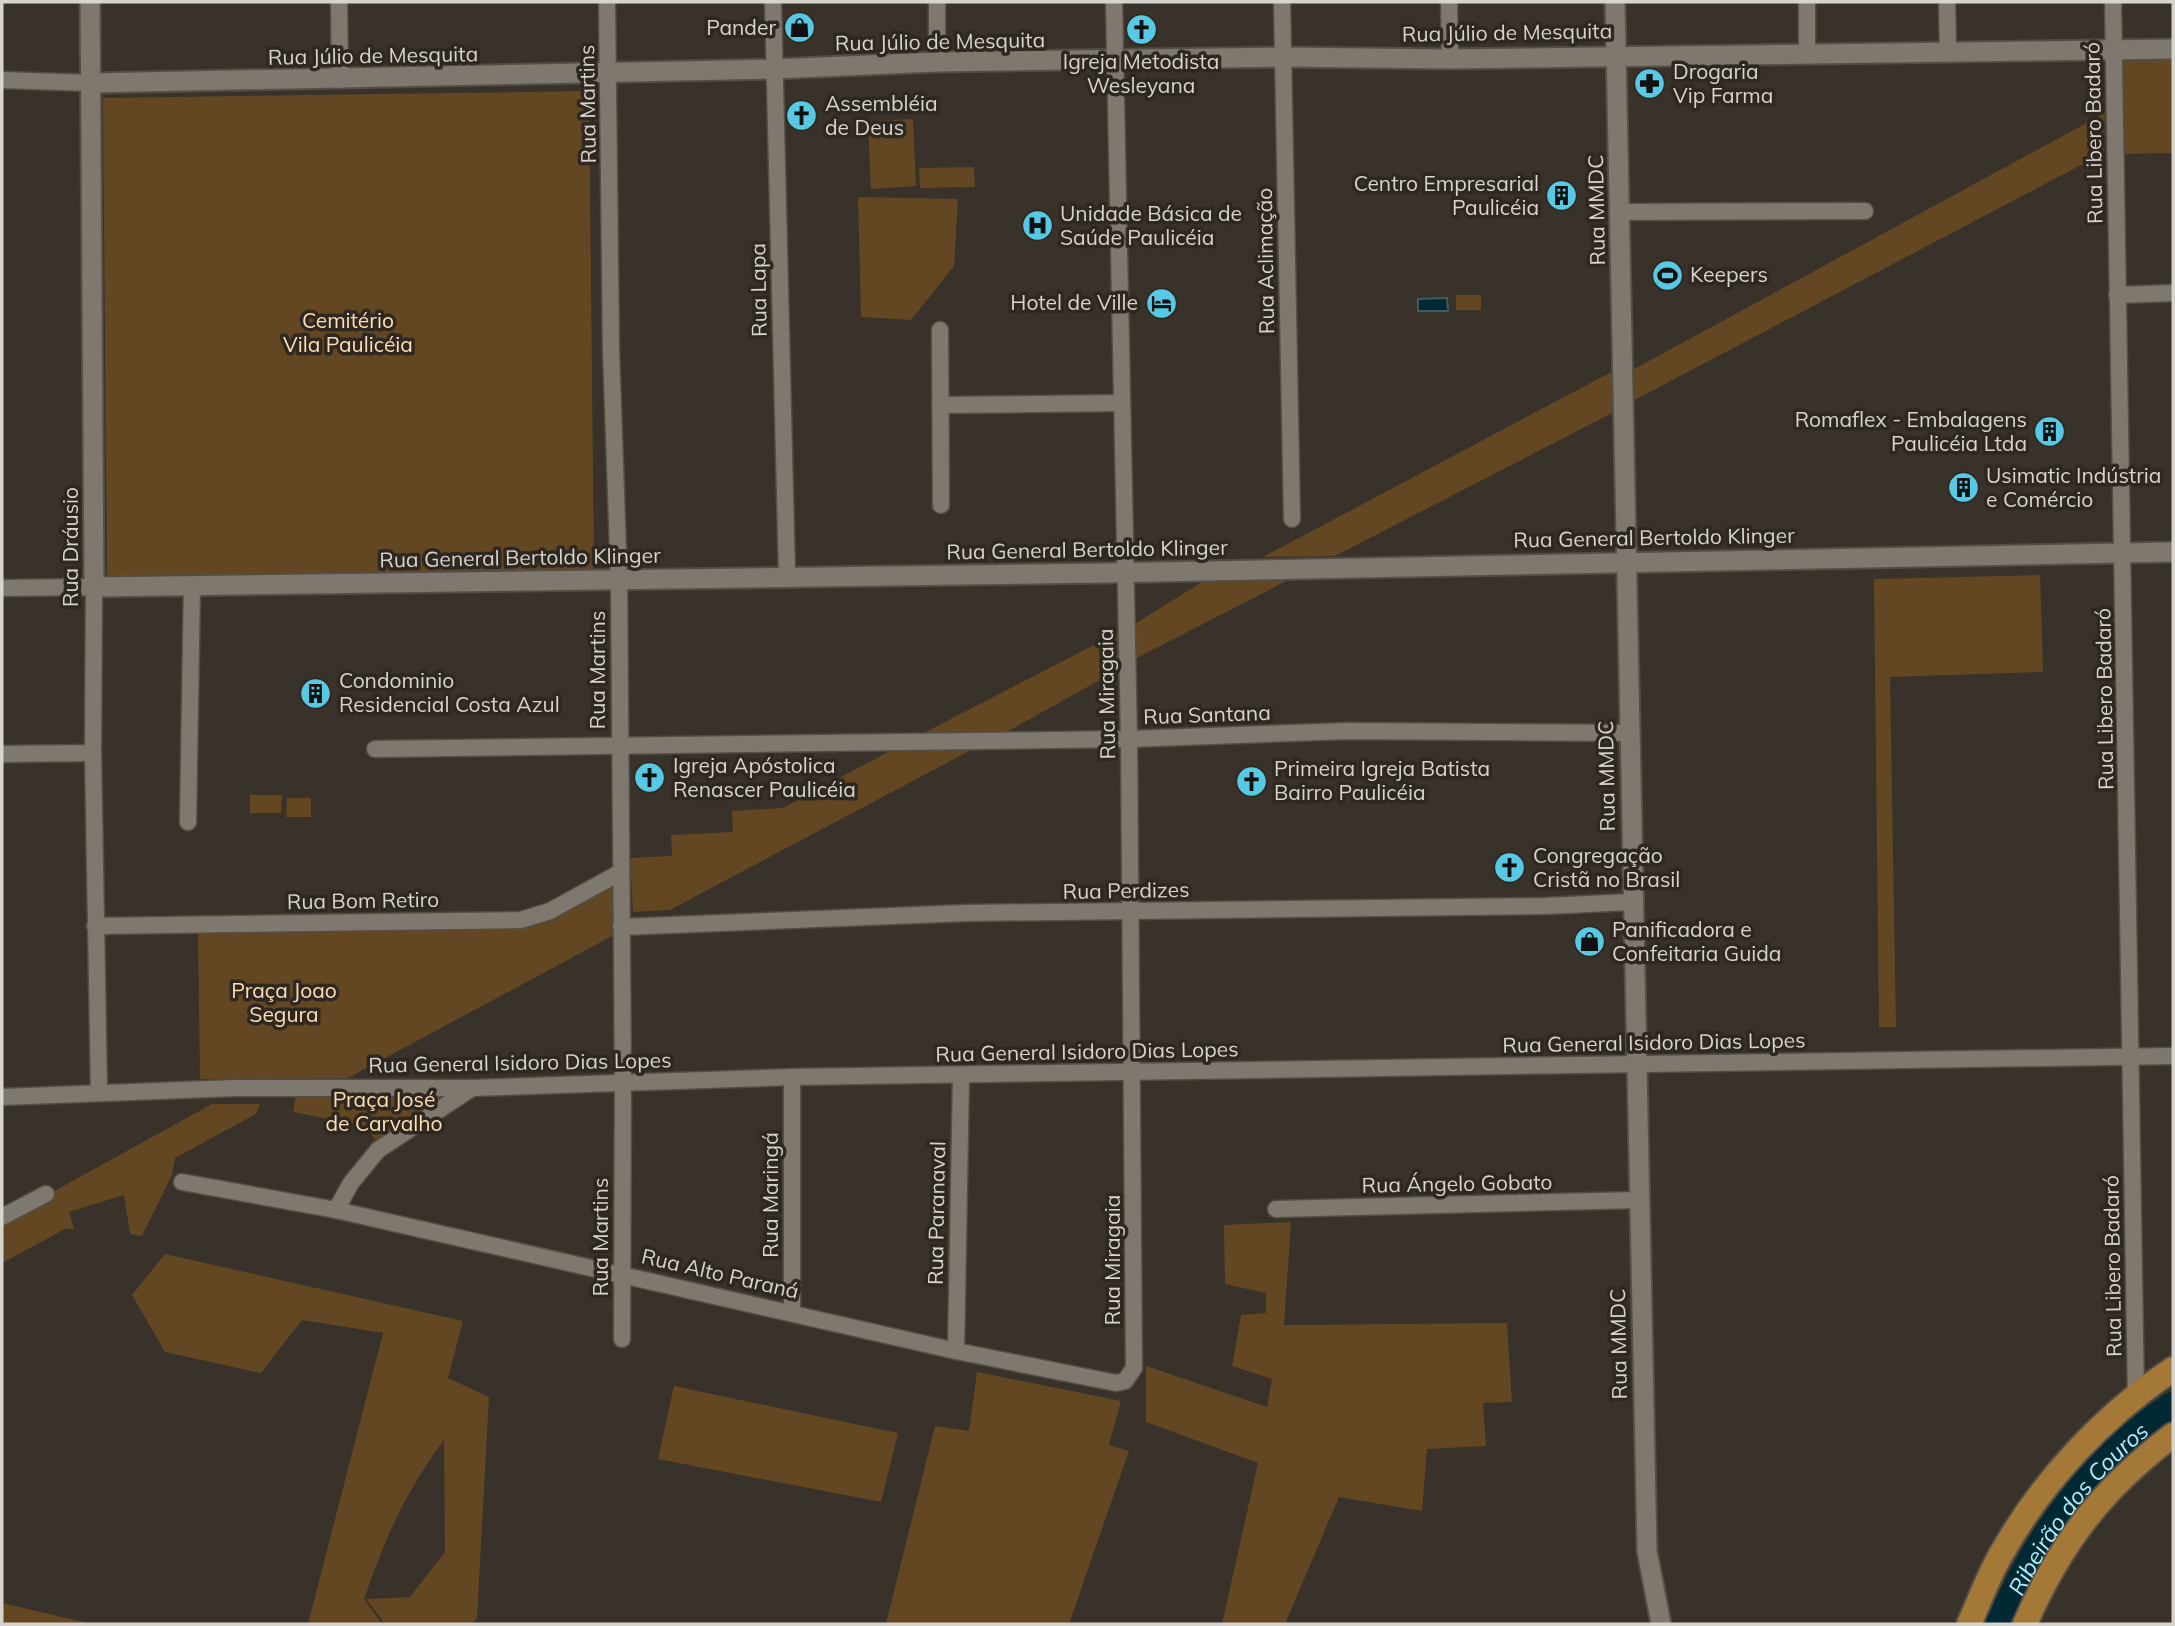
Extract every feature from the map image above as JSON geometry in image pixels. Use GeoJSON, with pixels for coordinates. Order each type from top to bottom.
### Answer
{"type":"FeatureCollection","features":[{"type":"Feature","properties":{"kind":"highway"},"geometry":{"type":"LineString","coordinates":[[1969,1624],[2000,1556],[2044,1490],[2096,1431],[2136,1396],[2173,1369]]}},
{"type":"Feature","properties":{"kind":"highway"},"geometry":{"type":"LineString","coordinates":[[2025,1624],[2045,1577],[2082,1524],[2131,1467],[2173,1435]]}},
{"type":"Feature","properties":{"kind":"street","name":"Rua Dráusio"},"geometry":{"type":"LineString","coordinates":[[90,2],[93,753],[99,1093]]}},
{"type":"Feature","properties":{"kind":"street"},"geometry":{"type":"LineString","coordinates":[[340,2],[340,80]]}},
{"type":"Feature","properties":{"kind":"street","name":"Rua Martins"},"geometry":{"type":"LineString","coordinates":[[607,2],[611,350],[619,579],[622,1339]]}},
{"type":"Feature","properties":{"kind":"street","name":"Rua Lapa"},"geometry":{"type":"LineString","coordinates":[[773,2],[788,576]]}},
{"type":"Feature","properties":{"kind":"street"},"geometry":{"type":"LineString","coordinates":[[937,2],[937,62]]}},
{"type":"Feature","properties":{"kind":"street","name":"Rua Miragaia"},"geometry":{"type":"LineString","coordinates":[[1114,2],[1133,1072],[1134,1368],[1125,1381]]}},
{"type":"Feature","properties":{"kind":"street","name":"Rua Aclimação"},"geometry":{"type":"LineString","coordinates":[[1282,2],[1292,519]]}},
{"type":"Feature","properties":{"kind":"street"},"geometry":{"type":"LineString","coordinates":[[1449,2],[1450,59]]}},
{"type":"Feature","properties":{"kind":"street","name":"Rua MMDC"},"geometry":{"type":"LineString","coordinates":[[1615,2],[1620,212],[1622,561],[1630,733],[1631,902],[1647,1550],[1661,1624]]}},
{"type":"Feature","properties":{"kind":"street"},"geometry":{"type":"LineString","coordinates":[[1807,2],[1807,53]]}},
{"type":"Feature","properties":{"kind":"street"},"geometry":{"type":"LineString","coordinates":[[1947,2],[1948,51]]}},
{"type":"Feature","properties":{"kind":"street","name":"Rua Libero Badaró"},"geometry":{"type":"LineString","coordinates":[[2113,2],[2136,1396]]}},
{"type":"Feature","properties":{"kind":"street","name":"Rua Júlio de Mesquita"},"geometry":{"type":"LineString","coordinates":[[2,80],[91,83],[340,80],[775,69],[937,62],[1283,57],[1450,59],[2173,49]]}},
{"type":"Feature","properties":{"kind":"street"},"geometry":{"type":"LineString","coordinates":[[1620,212],[1865,211]]}},
{"type":"Feature","properties":{"kind":"street"},"geometry":{"type":"LineString","coordinates":[[2117,295],[2173,293]]}},
{"type":"Feature","properties":{"kind":"street"},"geometry":{"type":"LineString","coordinates":[[940,330],[941,505]]}},
{"type":"Feature","properties":{"kind":"street"},"geometry":{"type":"LineString","coordinates":[[940,405],[1122,403]]}},
{"type":"Feature","properties":{"kind":"street","name":"Rua General Bertoldo Klinger"},"geometry":{"type":"LineString","coordinates":[[2,588],[1126,572],[2173,552]]}},
{"type":"Feature","properties":{"kind":"street"},"geometry":{"type":"LineString","coordinates":[[188,822],[192,585]]}},
{"type":"Feature","properties":{"kind":"street","name":"Rua Santana"},"geometry":{"type":"LineString","coordinates":[[375,749],[1129,739],[1348,731],[1630,733]]}},
{"type":"Feature","properties":{"kind":"street"},"geometry":{"type":"LineString","coordinates":[[2,754],[93,753]]}},
{"type":"Feature","properties":{"kind":"street","name":"Rua Bom Retiro"},"geometry":{"type":"LineString","coordinates":[[95,926],[521,920],[550,911],[621,872]]}},
{"type":"Feature","properties":{"kind":"street","name":"Rua Perdizes"},"geometry":{"type":"LineString","coordinates":[[621,927],[966,913],[1545,906],[1631,902]]}},
{"type":"Feature","properties":{"kind":"street","name":"Rua General Isidoro Dias Lopes"},"geometry":{"type":"LineString","coordinates":[[2,1097],[235,1088],[472,1088],[792,1077],[2173,1056]]}},
{"type":"Feature","properties":{"kind":"street","name":"Rua Paranaval"},"geometry":{"type":"LineString","coordinates":[[956,1351],[961,1076]]}},
{"type":"Feature","properties":{"kind":"street","name":"Rua Maringá"},"geometry":{"type":"LineString","coordinates":[[792,1077],[792,1313]]}},
{"type":"Feature","properties":{"kind":"street"},"geometry":{"type":"LineString","coordinates":[[336,1210],[351,1183],[378,1150],[472,1088]]}},
{"type":"Feature","properties":{"kind":"street","name":"Rua Alto Paraná"},"geometry":{"type":"LineString","coordinates":[[182,1182],[336,1210],[622,1272],[956,1351],[1116,1383],[1125,1381]]}},
{"type":"Feature","properties":{"kind":"street"},"geometry":{"type":"LineString","coordinates":[[2,1217],[46,1194]]}},
{"type":"Feature","properties":{"kind":"street","name":"Rua Ángelo Gobato"},"geometry":{"type":"LineString","coordinates":[[1276,1209],[1638,1200]]}},
{"type":"Feature","properties":{"kind":"green space"},"geometry":{"type":"Polygon","coordinates":[[[2173,56],[2173,153],[2123,154],[2122,57],[2173,56]]]}},
{"type":"Feature","properties":{"kind":"green space","name":"Cemitério Vila Paulicéia"},"geometry":{"type":"Polygon","coordinates":[[[589,91],[594,569],[107,576],[103,98],[589,91]]]}},
{"type":"Feature","properties":{"kind":"green space"},"geometry":{"type":"Polygon","coordinates":[[[2105,113],[2104,153],[1623,406],[1623,375],[2105,113]]]}},
{"type":"Feature","properties":{"kind":"green space"},"geometry":{"type":"Polygon","coordinates":[[[913,119],[916,186],[871,189],[868,121],[913,119]]]}},
{"type":"Feature","properties":{"kind":"green space"},"geometry":{"type":"Polygon","coordinates":[[[974,167],[975,187],[920,188],[919,168],[974,167]]]}},
{"type":"Feature","properties":{"kind":"green space"},"geometry":{"type":"Polygon","coordinates":[[[858,197],[958,199],[954,266],[911,320],[861,317],[858,197]]]}},
{"type":"Feature","properties":{"kind":"green space"},"geometry":{"type":"Polygon","coordinates":[[[1456,295],[1481,295],[1481,310],[1456,310],[1456,295]]]}},
{"type":"Feature","properties":{"kind":"green space"},"geometry":{"type":"Polygon","coordinates":[[[1615,370],[1616,411],[1335,556],[1263,557],[1615,370]]]}},
{"type":"Feature","properties":{"kind":"green space"},"geometry":{"type":"Polygon","coordinates":[[[1306,571],[1131,661],[1130,627],[1218,572],[1306,571]]]}},
{"type":"Feature","properties":{"kind":"green space"},"geometry":{"type":"Polygon","coordinates":[[[2040,575],[2043,672],[1890,677],[1896,1027],[1879,1027],[1874,579],[2040,575]]]}},
{"type":"Feature","properties":{"kind":"green space"},"geometry":{"type":"Polygon","coordinates":[[[1125,629],[1127,665],[996,738],[912,739],[1125,629]]]}},
{"type":"Feature","properties":{"kind":"green space"},"geometry":{"type":"Polygon","coordinates":[[[988,741],[670,910],[633,912],[630,858],[672,856],[671,835],[733,832],[732,811],[783,808],[907,742],[988,741]]]}},
{"type":"Feature","properties":{"kind":"green space"},"geometry":{"type":"Polygon","coordinates":[[[250,795],[282,795],[281,813],[250,813],[250,795]]]}},
{"type":"Feature","properties":{"kind":"green space"},"geometry":{"type":"Polygon","coordinates":[[[287,798],[311,798],[311,817],[286,817],[287,798]]]}},
{"type":"Feature","properties":{"kind":"green space","name":"Praça Joao Segura"},"geometry":{"type":"Polygon","coordinates":[[[616,879],[616,934],[348,1078],[200,1079],[198,929],[506,925],[616,879]]]}},
{"type":"Feature","properties":{"kind":"green space","name":"Praça José de Carvalho"},"geometry":{"type":"Polygon","coordinates":[[[297,1088],[459,1089],[385,1140],[376,1140],[364,1126],[293,1112],[297,1088]]]}},
{"type":"Feature","properties":{"kind":"green space"},"geometry":{"type":"Polygon","coordinates":[[[212,1104],[260,1104],[256,1114],[175,1158],[172,1175],[142,1236],[130,1234],[124,1195],[69,1212],[74,1229],[65,1229],[2,1263],[2,1220],[212,1104]]]}},
{"type":"Feature","properties":{"kind":"green space"},"geometry":{"type":"Polygon","coordinates":[[[1291,1222],[1284,1325],[1507,1323],[1512,1402],[1483,1403],[1486,1446],[1427,1449],[1422,1511],[1339,1497],[1285,1624],[1222,1624],[1258,1463],[1146,1422],[1146,1366],[1267,1407],[1272,1379],[1232,1366],[1241,1315],[1266,1313],[1266,1293],[1225,1284],[1224,1225],[1291,1222]]]}},
{"type":"Feature","properties":{"kind":"green space"},"geometry":{"type":"Polygon","coordinates":[[[165,1254],[463,1321],[448,1378],[489,1397],[477,1618],[472,1624],[385,1624],[366,1599],[410,1597],[445,1552],[444,1440],[418,1478],[397,1516],[364,1599],[382,1624],[308,1624],[383,1333],[302,1320],[261,1373],[165,1352],[132,1295],[165,1254]]]}},
{"type":"Feature","properties":{"kind":"green space"},"geometry":{"type":"Polygon","coordinates":[[[977,1372],[1121,1401],[1109,1445],[1129,1451],[1069,1624],[886,1624],[935,1426],[969,1431],[977,1372]]]}},
{"type":"Feature","properties":{"kind":"green space"},"geometry":{"type":"Polygon","coordinates":[[[674,1386],[898,1433],[881,1502],[658,1459],[674,1386]]]}},
{"type":"Feature","properties":{"kind":"green space"},"geometry":{"type":"Polygon","coordinates":[[[2,1603],[93,1624],[2,1624],[2,1603]]]}},
{"type":"Feature","properties":{"kind":"water"},"geometry":{"type":"Polygon","coordinates":[[[1447,298],[1448,311],[1418,311],[1418,299],[1447,298]]]}},
{"type":"Feature","properties":{"kind":"waterway","name":"Ribeirão dos Couros"},"geometry":{"type":"LineString","coordinates":[[2001,1624],[2032,1561],[2071,1503],[2118,1451],[2173,1407]]}},
{"type":"Feature","properties":{"kind":"place","name":"Pander"},"geometry":{"type":"Point","coordinates":[799,28]}},
{"type":"Feature","properties":{"kind":"place","name":"Igreja Metodista Wesleyana"},"geometry":{"type":"Point","coordinates":[1141,30]}},
{"type":"Feature","properties":{"kind":"place","name":"Drogaria Vip Farma"},"geometry":{"type":"Point","coordinates":[1650,84]}},
{"type":"Feature","properties":{"kind":"place","name":"Assembléia de Deus"},"geometry":{"type":"Point","coordinates":[802,116]}},
{"type":"Feature","properties":{"kind":"place","name":"Centro Empresarial Paulicéia"},"geometry":{"type":"Point","coordinates":[1562,196]}},
{"type":"Feature","properties":{"kind":"place","name":"Unidade Básica de Saúde Paulicéia"},"geometry":{"type":"Point","coordinates":[1037,226]}},
{"type":"Feature","properties":{"kind":"place","name":"Keepers"},"geometry":{"type":"Point","coordinates":[1667,275]}},
{"type":"Feature","properties":{"kind":"place","name":"Hotel de Ville"},"geometry":{"type":"Point","coordinates":[1161,303]}},
{"type":"Feature","properties":{"kind":"place","name":"Romaflex - Embalagens Paulicéia Ltda"},"geometry":{"type":"Point","coordinates":[2050,432]}},
{"type":"Feature","properties":{"kind":"place","name":"Usimatic Indústria e Comércio"},"geometry":{"type":"Point","coordinates":[1963,488]}},
{"type":"Feature","properties":{"kind":"place","name":"Condominio Residencial Costa Azul"},"geometry":{"type":"Point","coordinates":[316,693]}},
{"type":"Feature","properties":{"kind":"place","name":"Igreja Apóstolica Renascer Paulicéia"},"geometry":{"type":"Point","coordinates":[650,778]}},
{"type":"Feature","properties":{"kind":"place","name":"Primeira Igreja Batista Bairro Paulicéia"},"geometry":{"type":"Point","coordinates":[1251,781]}},
{"type":"Feature","properties":{"kind":"place","name":"Congregação Cristã no Brasil"},"geometry":{"type":"Point","coordinates":[1510,868]}},
{"type":"Feature","properties":{"kind":"place","name":"Panificadora e Confeitaria Guida"},"geometry":{"type":"Point","coordinates":[1589,942]}}]}
